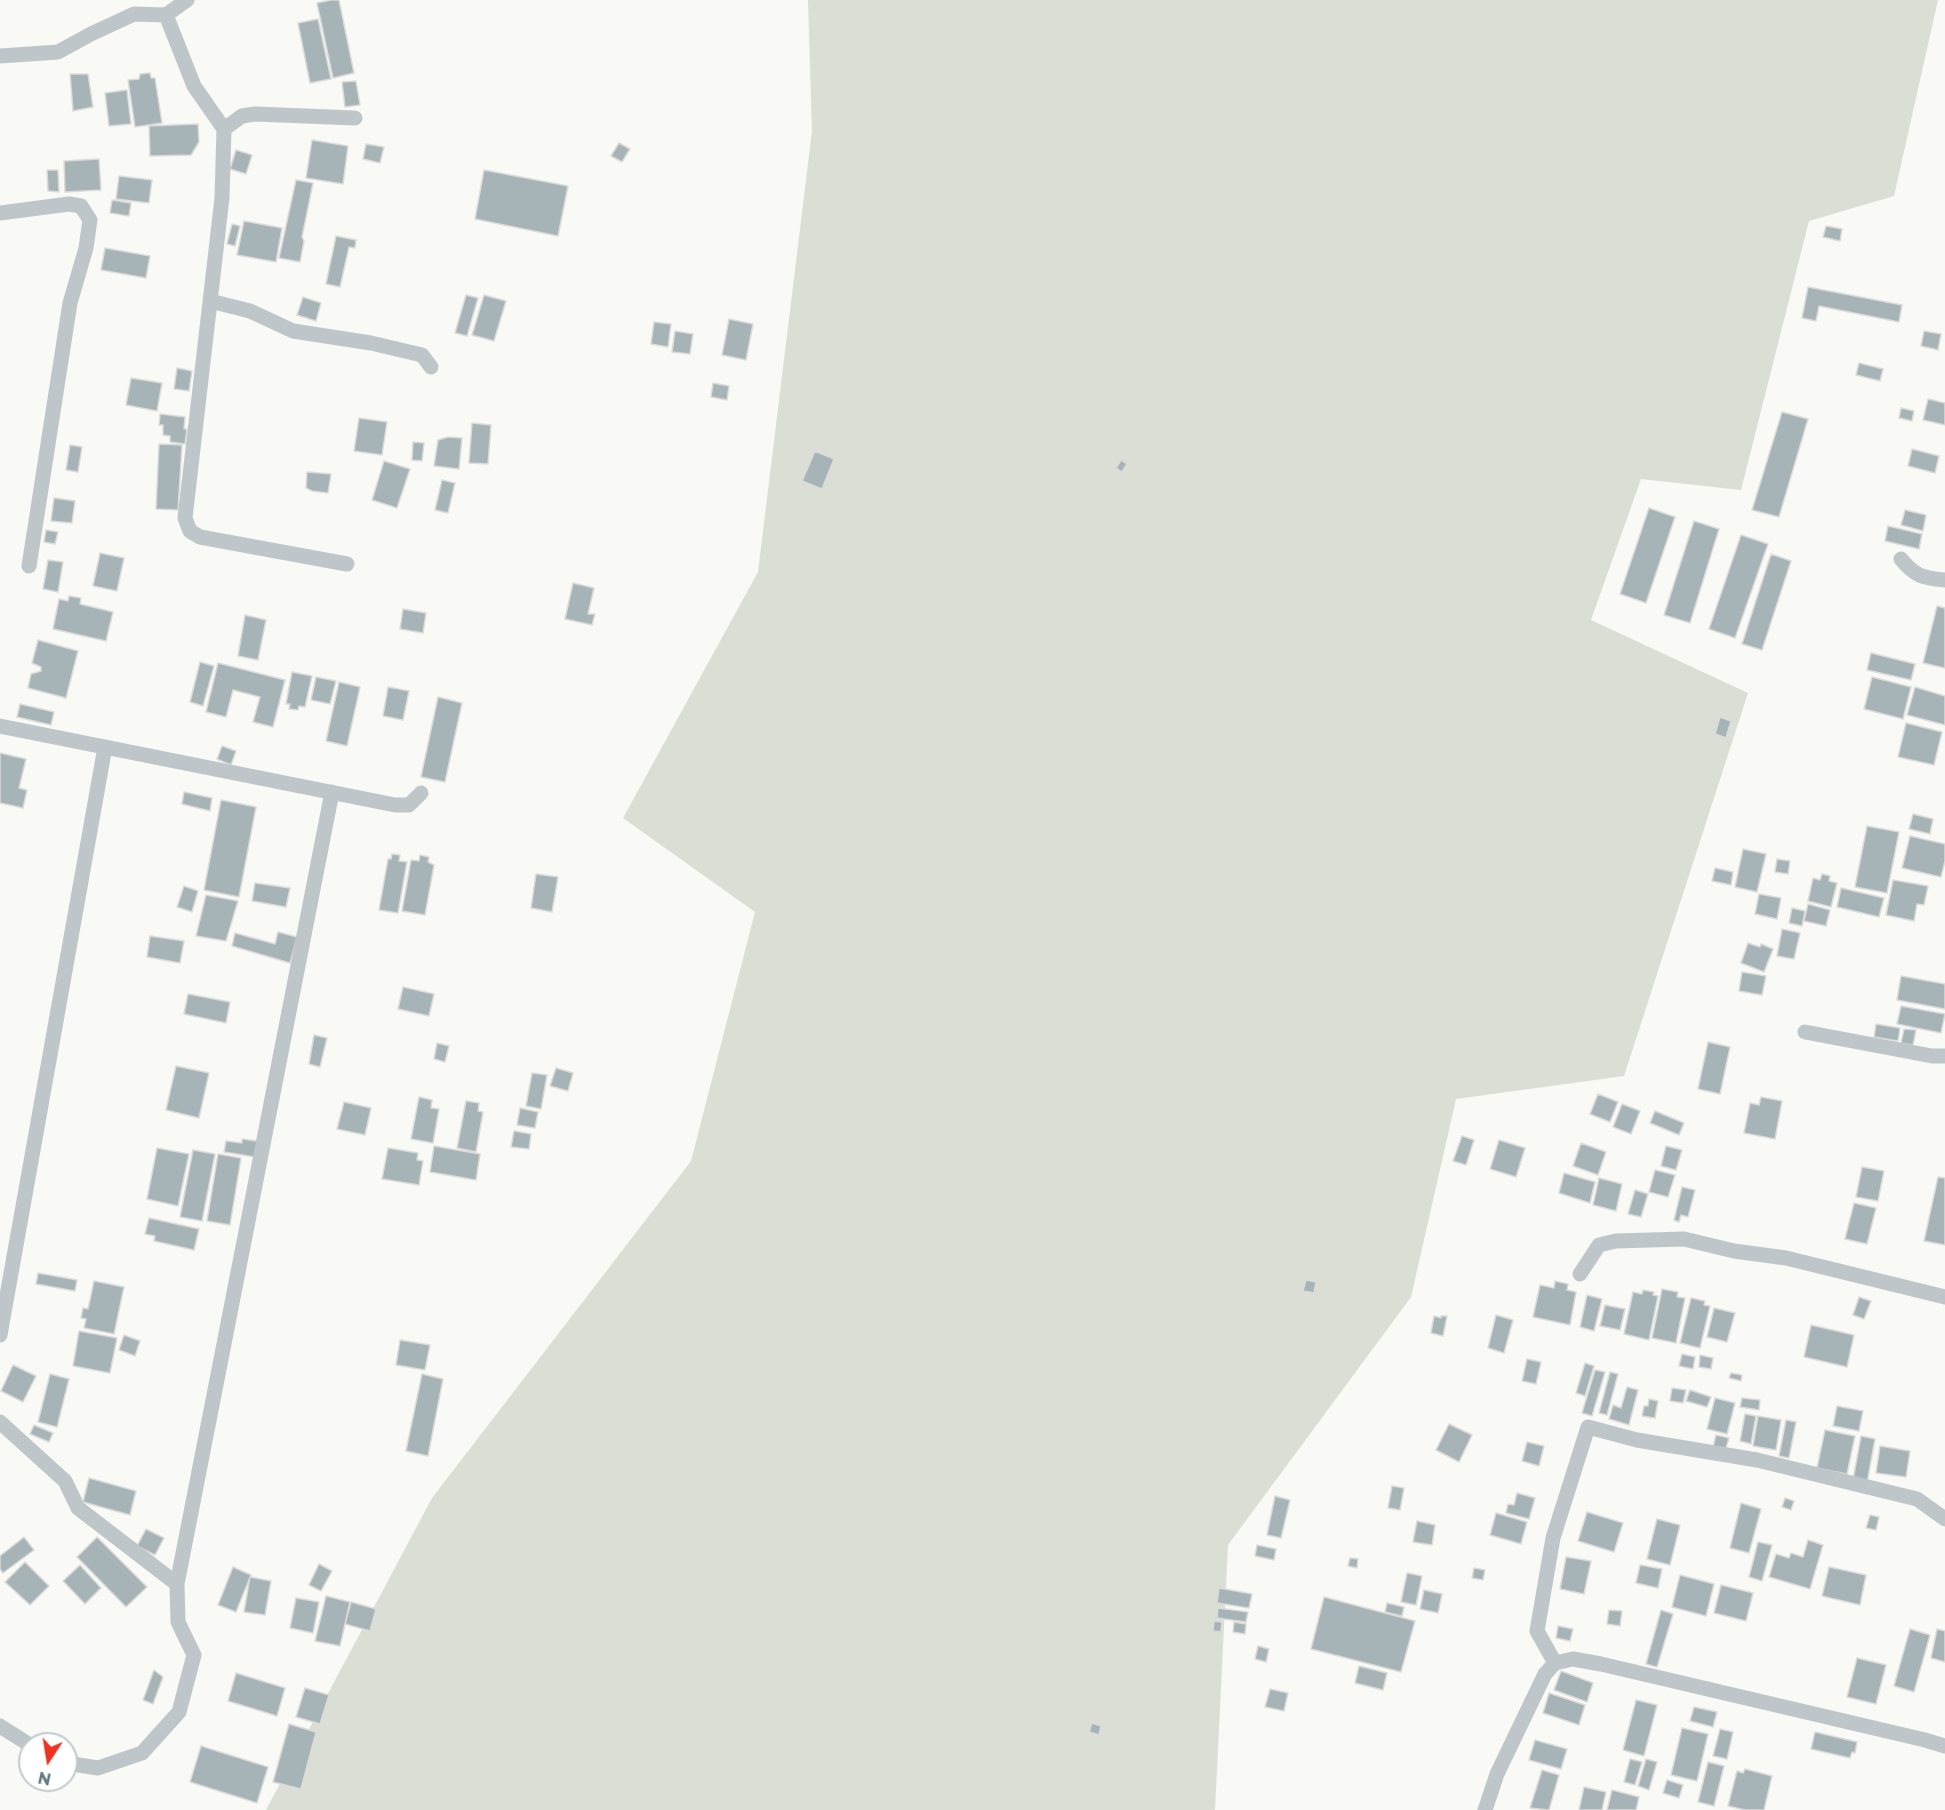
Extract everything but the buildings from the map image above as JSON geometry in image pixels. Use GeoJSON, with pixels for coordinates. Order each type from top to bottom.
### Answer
{"type":"FeatureCollection","features":[{"type":"Feature","properties":{"kind":"street"},"geometry":{"type":"LineString","coordinates":[[0,56],[58,52],[135,14],[166,15],[187,0]]}},
{"type":"Feature","properties":{"kind":"street"},"geometry":{"type":"LineString","coordinates":[[166,15],[194,86],[224,129],[222,198],[185,518],[190,531],[200,537],[347,564]]}},
{"type":"Feature","properties":{"kind":"street"},"geometry":{"type":"LineString","coordinates":[[224,129],[242,116],[255,114],[355,118]]}},
{"type":"Feature","properties":{"kind":"street"},"geometry":{"type":"LineString","coordinates":[[0,213],[69,204],[81,206],[90,220],[86,248],[70,303],[29,566]]}},
{"type":"Feature","properties":{"kind":"street"},"geometry":{"type":"LineString","coordinates":[[210,301],[250,311],[293,331],[371,343],[422,355],[430,367]]}},
{"type":"Feature","properties":{"kind":"street"},"geometry":{"type":"LineString","coordinates":[[1901,559],[1912,572],[1930,579],[1945,580]]}},
{"type":"Feature","properties":{"kind":"street"},"geometry":{"type":"LineString","coordinates":[[0,726],[395,805],[410,805],[421,793]]}},
{"type":"Feature","properties":{"kind":"street"},"geometry":{"type":"LineString","coordinates":[[0,1335],[105,747]]}},
{"type":"Feature","properties":{"kind":"street"},"geometry":{"type":"LineString","coordinates":[[78,1765],[98,1768],[142,1754],[179,1712],[194,1655],[178,1622],[177,1584],[332,792]]}},
{"type":"Feature","properties":{"kind":"street"},"geometry":{"type":"LineString","coordinates":[[1805,1032],[1932,1056],[1945,1056]]}},
{"type":"Feature","properties":{"kind":"street"},"geometry":{"type":"LineString","coordinates":[[1580,1274],[1599,1245],[1616,1241],[1684,1239],[1734,1251],[1786,1258],[1945,1297]]}},
{"type":"Feature","properties":{"kind":"street"},"geometry":{"type":"LineString","coordinates":[[0,1422],[65,1481],[78,1508],[177,1584]]}},
{"type":"Feature","properties":{"kind":"street"},"geometry":{"type":"LineString","coordinates":[[1555,1662],[1537,1631],[1553,1538],[1588,1427],[1637,1440],[1757,1460],[1917,1499],[1945,1519]]}},
{"type":"Feature","properties":{"kind":"street"},"geometry":{"type":"LineString","coordinates":[[1485,1810],[1497,1774],[1545,1674],[1555,1662],[1573,1659],[1945,1746]]}},
{"type":"Feature","properties":{"kind":"street"},"geometry":{"type":"LineString","coordinates":[[0,1726],[18,1737]]}},
{"type":"Feature","properties":{"kind":"shaded area"},"geometry":{"type":"Polygon","coordinates":[[[808,0],[1938,0],[1894,196],[1809,221],[1741,490],[1641,479],[1591,620],[1748,693],[1624,1076],[1456,1099],[1411,1297],[1228,1545],[1215,1810],[266,1810],[432,1498],[691,1161],[755,912],[623,818],[758,572],[812,131],[808,0]]]}}]}
